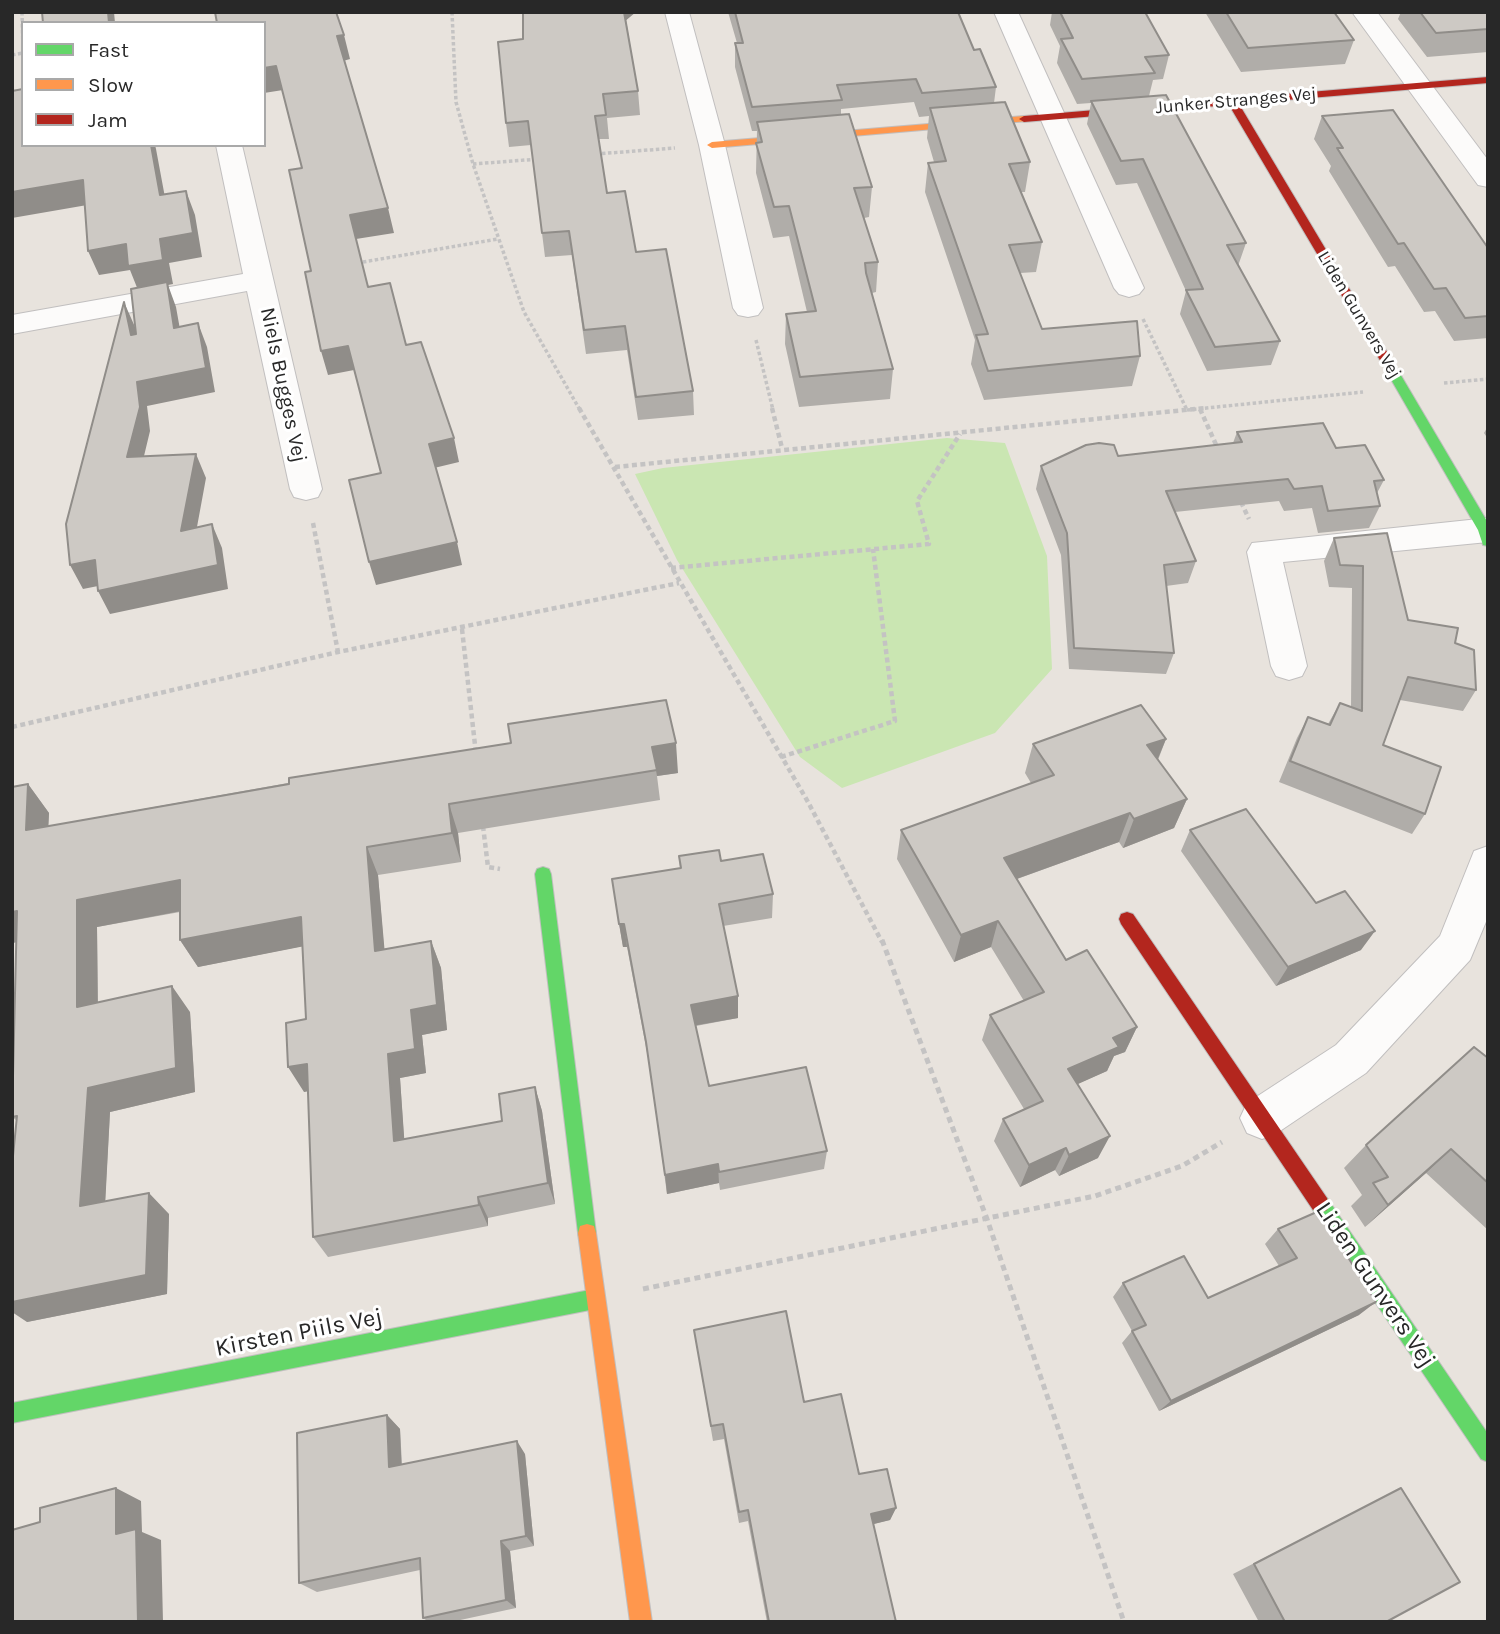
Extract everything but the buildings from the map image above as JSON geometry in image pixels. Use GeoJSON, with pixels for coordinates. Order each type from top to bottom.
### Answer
{"type":"FeatureCollection","features":[{"type":"Feature","properties":{"kind":"street"},"geometry":{"type":"LineString","coordinates":[[677,12],[712,145],[748,308]]}},
{"type":"Feature","properties":{"kind":"street"},"geometry":{"type":"LineString","coordinates":[[1006,12],[1129,288]]}},
{"type":"Feature","properties":{"kind":"street"},"geometry":{"type":"LineString","coordinates":[[1364,12],[1488,179]]}},
{"type":"Feature","properties":{"kind":"street","name":"Junker Stranges Vej"},"geometry":{"type":"LineString","coordinates":[[712,145],[1488,80]]}},
{"type":"Feature","properties":{"kind":"street","name":"Liden Gunvers Vej"},"geometry":{"type":"LineString","coordinates":[[1232,101],[1487,534],[1264,552]]}},
{"type":"Feature","properties":{"kind":"street","name":"Niels Bugges Vej"},"geometry":{"type":"LineString","coordinates":[[229,147],[306,489]]}},
{"type":"Feature","properties":{"kind":"street","name":"Niels Bugges Vej"},"geometry":{"type":"LineString","coordinates":[[12,325],[260,280]]}},
{"type":"Feature","properties":{"kind":"street"},"geometry":{"type":"LineString","coordinates":[[1264,552],[1289,666]]}},
{"type":"Feature","properties":{"kind":"street"},"geometry":{"type":"LineString","coordinates":[[1262,1118],[1351,1059],[1456,947],[1488,863]]}},
{"type":"Feature","properties":{"kind":"street"},"geometry":{"type":"LineString","coordinates":[[543,874],[595,1299],[640,1622]]}},
{"type":"Feature","properties":{"kind":"street","name":"Liden Gunvers Vej"},"geometry":{"type":"LineString","coordinates":[[1127,919],[1488,1452]]}},
{"type":"Feature","properties":{"kind":"street","name":"Kirsten Piils Vej"},"geometry":{"type":"LineString","coordinates":[[12,1413],[595,1299]]}},
{"type":"Feature","properties":{"kind":"path"},"geometry":{"type":"LineString","coordinates":[[452,12],[456,102],[473,164],[524,312],[781,757],[890,956],[987,1219],[1124,1622]]}},
{"type":"Feature","properties":{"kind":"path"},"geometry":{"type":"LineString","coordinates":[[593,155],[712,145]]}},
{"type":"Feature","properties":{"kind":"path"},"geometry":{"type":"LineString","coordinates":[[473,164],[540,159]]}},
{"type":"Feature","properties":{"kind":"path"},"geometry":{"type":"LineString","coordinates":[[352,264],[498,239]]}},
{"type":"Feature","properties":{"kind":"path"},"geometry":{"type":"LineString","coordinates":[[1129,288],[1187,410]]}},
{"type":"Feature","properties":{"kind":"path"},"geometry":{"type":"LineString","coordinates":[[748,308],[782,449]]}},
{"type":"Feature","properties":{"kind":"path"},"geometry":{"type":"LineString","coordinates":[[615,467],[1488,379]]}},
{"type":"Feature","properties":{"kind":"path"},"geometry":{"type":"LineString","coordinates":[[1200,409],[1221,457]]}},
{"type":"Feature","properties":{"kind":"path"},"geometry":{"type":"LineString","coordinates":[[670,568],[929,544],[917,501],[961,434]]}},
{"type":"Feature","properties":{"kind":"path"},"geometry":{"type":"LineString","coordinates":[[306,489],[338,652]]}},
{"type":"Feature","properties":{"kind":"path"},"geometry":{"type":"LineString","coordinates":[[1237,492],[1264,552]]}},
{"type":"Feature","properties":{"kind":"path"},"geometry":{"type":"LineString","coordinates":[[781,757],[895,721],[873,549]]}},
{"type":"Feature","properties":{"kind":"path"},"geometry":{"type":"LineString","coordinates":[[12,727],[338,652],[679,583]]}},
{"type":"Feature","properties":{"kind":"path"},"geometry":{"type":"LineString","coordinates":[[462,629],[477,761]]}},
{"type":"Feature","properties":{"kind":"path"},"geometry":{"type":"LineString","coordinates":[[482,814],[488,867],[543,874]]}},
{"type":"Feature","properties":{"kind":"path"},"geometry":{"type":"LineString","coordinates":[[595,1299],[1095,1196],[1182,1166],[1262,1118]]}},
{"type":"Feature","properties":{"kind":"green space"},"geometry":{"type":"Polygon","coordinates":[[[947,438],[1005,443],[1047,556],[1052,669],[995,733],[842,788],[800,757],[677,560],[635,474],[663,468],[947,438]]]}},
{"type":"Feature","properties":{"kind":"traffic: fast"},"geometry":{"type":"LineString","coordinates":[[1387,362],[1485,530],[1488,541]]}},
{"type":"Feature","properties":{"kind":"traffic: fast"},"geometry":{"type":"LineString","coordinates":[[543,874],[587,1233]]}},
{"type":"Feature","properties":{"kind":"traffic: fast"},"geometry":{"type":"LineString","coordinates":[[1320,1204],[1488,1452]]}},
{"type":"Feature","properties":{"kind":"traffic: fast"},"geometry":{"type":"LineString","coordinates":[[12,1413],[595,1299]]}},
{"type":"Feature","properties":{"kind":"traffic: slow"},"geometry":{"type":"LineString","coordinates":[[712,145],[1024,119]]}},
{"type":"Feature","properties":{"kind":"traffic: slow"},"geometry":{"type":"LineString","coordinates":[[587,1233],[641,1622]]}},
{"type":"Feature","properties":{"kind":"traffic: jam"},"geometry":{"type":"LineString","coordinates":[[1024,119],[1488,80]]}},
{"type":"Feature","properties":{"kind":"traffic: jam"},"geometry":{"type":"LineString","coordinates":[[1232,101],[1387,362]]}},
{"type":"Feature","properties":{"kind":"traffic: jam"},"geometry":{"type":"LineString","coordinates":[[1127,919],[1320,1204]]}}]}
